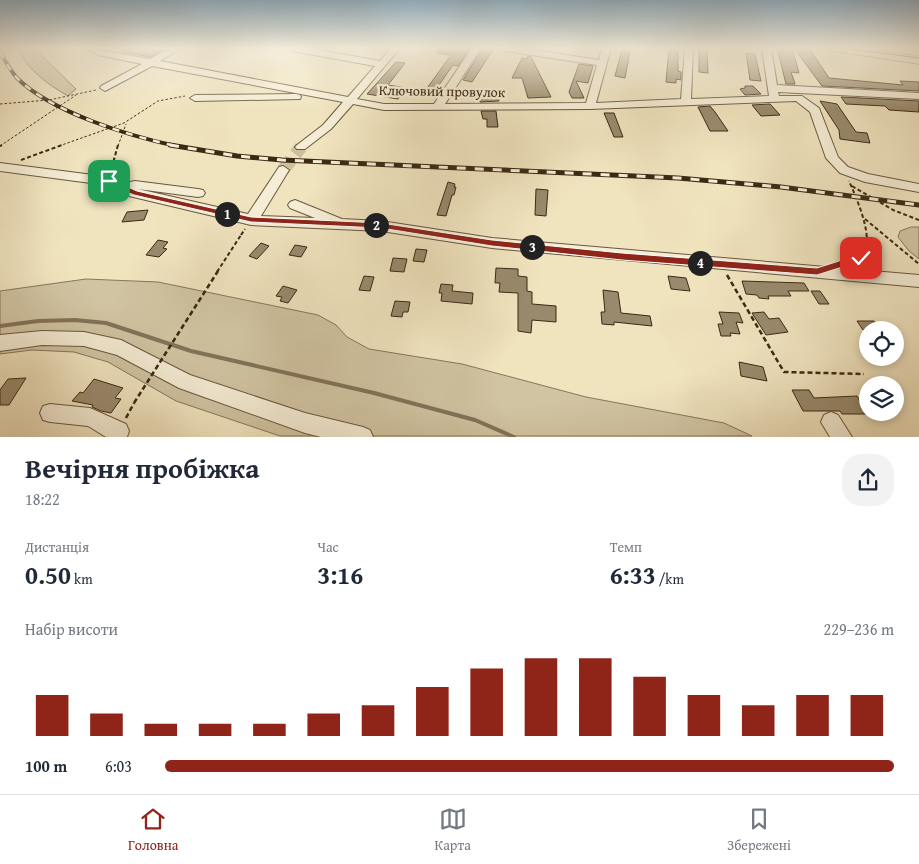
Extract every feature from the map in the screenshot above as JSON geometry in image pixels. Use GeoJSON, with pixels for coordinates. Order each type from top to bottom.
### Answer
{"type":"FeatureCollection","features":[{"type":"Feature","properties":{"kind":"street"},"geometry":{"type":"LineString","coordinates":[[105,88],[142,68]]}},
{"type":"Feature","properties":{"kind":"street","name":"Ключовий провулок"},"geometry":{"type":"LineString","coordinates":[[180,68],[384,107],[590,106],[775,100],[798,95],[919,96]]}},
{"type":"Feature","properties":{"kind":"street"},"geometry":{"type":"LineString","coordinates":[[350,101],[378,68]]}},
{"type":"Feature","properties":{"kind":"street"},"geometry":{"type":"LineString","coordinates":[[437,107],[463,68]]}},
{"type":"Feature","properties":{"kind":"street"},"geometry":{"type":"LineString","coordinates":[[590,106],[601,68]]}},
{"type":"Feature","properties":{"kind":"street"},"geometry":{"type":"LineString","coordinates":[[686,103],[688,68]]}},
{"type":"Feature","properties":{"kind":"street"},"geometry":{"type":"LineString","coordinates":[[770,68],[775,100]]}},
{"type":"Feature","properties":{"kind":"street"},"geometry":{"type":"LineString","coordinates":[[773,88],[798,95],[815,110],[832,158],[844,170],[865,178],[919,188]]}},
{"type":"Feature","properties":{"kind":"street"},"geometry":{"type":"LineString","coordinates":[[194,98],[328,97]]}},
{"type":"Feature","properties":{"kind":"street"},"geometry":{"type":"LineString","coordinates":[[0,167],[198,193]]}},
{"type":"Feature","properties":{"kind":"street"},"geometry":{"type":"LineString","coordinates":[[251,220],[283,170]]}},
{"type":"Feature","properties":{"kind":"street"},"geometry":{"type":"LineString","coordinates":[[109,181],[134,193],[251,220],[381,226],[492,243],[721,265],[919,281]]}},
{"type":"Feature","properties":{"kind":"street"},"geometry":{"type":"LineString","coordinates":[[295,205],[342,224]]}},
{"type":"Feature","properties":{"kind":"street"},"geometry":{"type":"LineString","coordinates":[[0,343],[42,338],[84,339],[121,348],[185,382],[305,423],[363,436]]}},
{"type":"Feature","properties":{"kind":"street"},"geometry":{"type":"LineString","coordinates":[[50,414],[90,417],[117,434]]}},
{"type":"Feature","properties":{"kind":"lane"},"geometry":{"type":"LineString","coordinates":[[301,147],[327,127],[350,101]]}},
{"type":"Feature","properties":{"kind":"path"},"geometry":{"type":"LineString","coordinates":[[0,104],[49,100],[105,88]]}},
{"type":"Feature","properties":{"kind":"path"},"geometry":{"type":"LineString","coordinates":[[0,146],[78,94]]}},
{"type":"Feature","properties":{"kind":"path"},"geometry":{"type":"LineString","coordinates":[[16,162],[109,127],[126,124],[151,104],[166,98],[184,96],[194,98]]}},
{"type":"Feature","properties":{"kind":"path"},"geometry":{"type":"LineString","coordinates":[[109,181],[113,159],[126,124]]}},
{"type":"Feature","properties":{"kind":"path"},"geometry":{"type":"LineString","coordinates":[[843,263],[861,258],[866,250],[865,219],[852,186],[893,210],[919,220]]}},
{"type":"Feature","properties":{"kind":"path"},"geometry":{"type":"LineString","coordinates":[[865,219],[919,264]]}},
{"type":"Feature","properties":{"kind":"path"},"geometry":{"type":"LineString","coordinates":[[117,434],[134,403],[241,236]]}},
{"type":"Feature","properties":{"kind":"path"},"geometry":{"type":"LineString","coordinates":[[721,265],[784,372],[864,374]]}},
{"type":"Feature","properties":{"kind":"shaded area"},"geometry":{"type":"Polygon","coordinates":[[[31,68],[55,68],[76,89],[68,96],[31,68]]]}},
{"type":"Feature","properties":{"kind":"shaded area"},"geometry":{"type":"Polygon","coordinates":[[[911,227],[919,227],[919,259],[909,251],[898,237],[900,231],[911,227]]]}},
{"type":"Feature","properties":{"kind":"shaded area"},"geometry":{"type":"Polygon","coordinates":[[[86,279],[158,282],[318,315],[336,325],[347,337],[369,349],[462,364],[586,397],[724,423],[752,436],[280,436],[176,401],[108,362],[74,352],[32,350],[0,354],[0,291],[86,279]]]}},
{"type":"Feature","properties":{"kind":"building"},"geometry":{"type":"Polygon","coordinates":[[[390,68],[401,68],[388,85],[407,88],[398,99],[367,94],[390,68]]]}},
{"type":"Feature","properties":{"kind":"building"},"geometry":{"type":"Polygon","coordinates":[[[441,68],[451,68],[434,92],[425,91],[441,68]]]}},
{"type":"Feature","properties":{"kind":"building"},"geometry":{"type":"Polygon","coordinates":[[[470,68],[481,68],[472,82],[463,80],[470,68]]]}},
{"type":"Feature","properties":{"kind":"building"},"geometry":{"type":"Polygon","coordinates":[[[517,68],[537,68],[551,97],[528,98],[522,78],[512,78],[517,68]]]}},
{"type":"Feature","properties":{"kind":"building"},"geometry":{"type":"Polygon","coordinates":[[[577,68],[592,68],[588,83],[576,81],[584,98],[572,98],[569,92],[577,68]]]}},
{"type":"Feature","properties":{"kind":"building"},"geometry":{"type":"Polygon","coordinates":[[[617,68],[627,68],[625,78],[615,76],[617,68]]]}},
{"type":"Feature","properties":{"kind":"building"},"geometry":{"type":"Polygon","coordinates":[[[667,68],[678,68],[678,71],[681,72],[681,80],[676,79],[676,83],[666,82],[667,68]]]}},
{"type":"Feature","properties":{"kind":"building"},"geometry":{"type":"Polygon","coordinates":[[[699,68],[708,68],[708,73],[699,72],[699,68]]]}},
{"type":"Feature","properties":{"kind":"building"},"geometry":{"type":"Polygon","coordinates":[[[748,68],[758,68],[761,81],[750,80],[748,68]]]}},
{"type":"Feature","properties":{"kind":"building"},"geometry":{"type":"Polygon","coordinates":[[[782,68],[798,68],[799,73],[791,72],[795,84],[786,84],[782,68]]]}},
{"type":"Feature","properties":{"kind":"building"},"geometry":{"type":"Polygon","coordinates":[[[809,68],[823,68],[829,78],[903,85],[900,81],[919,82],[919,91],[822,86],[809,68]]]}},
{"type":"Feature","properties":{"kind":"building"},"geometry":{"type":"Polygon","coordinates":[[[745,86],[753,86],[761,94],[745,95],[740,89],[745,88],[745,86]]]}},
{"type":"Feature","properties":{"kind":"building"},"geometry":{"type":"Polygon","coordinates":[[[478,93],[497,93],[499,101],[480,102],[478,93]]]}},
{"type":"Feature","properties":{"kind":"building"},"geometry":{"type":"Polygon","coordinates":[[[841,97],[919,101],[919,112],[889,110],[885,106],[846,104],[841,97]]]}},
{"type":"Feature","properties":{"kind":"building"},"geometry":{"type":"Polygon","coordinates":[[[820,101],[837,104],[856,132],[867,133],[870,143],[840,139],[839,130],[820,101]]]}},
{"type":"Feature","properties":{"kind":"building"},"geometry":{"type":"Polygon","coordinates":[[[770,104],[780,115],[761,116],[752,105],[770,104]]]}},
{"type":"Feature","properties":{"kind":"building"},"geometry":{"type":"Polygon","coordinates":[[[710,106],[728,131],[710,131],[698,107],[710,106]]]}},
{"type":"Feature","properties":{"kind":"building"},"geometry":{"type":"Polygon","coordinates":[[[481,111],[496,111],[498,127],[487,127],[487,119],[483,119],[481,111]]]}},
{"type":"Feature","properties":{"kind":"building"},"geometry":{"type":"Polygon","coordinates":[[[604,113],[614,113],[623,137],[614,137],[604,113]]]}},
{"type":"Feature","properties":{"kind":"building"},"geometry":{"type":"Polygon","coordinates":[[[448,182],[455,184],[454,195],[452,195],[446,216],[437,215],[448,182]]]}},
{"type":"Feature","properties":{"kind":"building"},"geometry":{"type":"Polygon","coordinates":[[[536,189],[548,190],[546,216],[535,215],[536,189]]]}},
{"type":"Feature","properties":{"kind":"building"},"geometry":{"type":"Polygon","coordinates":[[[148,210],[144,220],[122,222],[127,212],[148,210]]]}},
{"type":"Feature","properties":{"kind":"building"},"geometry":{"type":"Polygon","coordinates":[[[158,240],[168,242],[163,248],[167,249],[159,257],[146,255],[158,240]]]}},
{"type":"Feature","properties":{"kind":"building"},"geometry":{"type":"Polygon","coordinates":[[[261,243],[269,246],[257,259],[249,256],[261,243]]]}},
{"type":"Feature","properties":{"kind":"building"},"geometry":{"type":"Polygon","coordinates":[[[295,245],[307,247],[301,257],[289,255],[295,245]]]}},
{"type":"Feature","properties":{"kind":"building"},"geometry":{"type":"Polygon","coordinates":[[[416,249],[427,250],[424,262],[413,261],[416,249]]]}},
{"type":"Feature","properties":{"kind":"building"},"geometry":{"type":"Polygon","coordinates":[[[393,258],[407,259],[404,272],[390,271],[393,258]]]}},
{"type":"Feature","properties":{"kind":"building"},"geometry":{"type":"Polygon","coordinates":[[[496,268],[518,269],[518,276],[527,277],[527,291],[532,292],[532,304],[556,306],[556,322],[532,320],[531,333],[518,331],[518,293],[499,292],[500,283],[495,283],[496,268]]]}},
{"type":"Feature","properties":{"kind":"building"},"geometry":{"type":"Polygon","coordinates":[[[364,276],[374,277],[370,291],[359,290],[364,276]]]}},
{"type":"Feature","properties":{"kind":"building"},"geometry":{"type":"Polygon","coordinates":[[[668,276],[686,278],[690,291],[671,289],[668,276]]]}},
{"type":"Feature","properties":{"kind":"building"},"geometry":{"type":"Polygon","coordinates":[[[742,281],[804,283],[809,291],[788,291],[791,296],[768,296],[769,299],[759,298],[757,295],[746,294],[742,281]]]}},
{"type":"Feature","properties":{"kind":"building"},"geometry":{"type":"Polygon","coordinates":[[[441,284],[453,285],[452,291],[473,293],[472,304],[441,301],[442,293],[439,293],[441,284]]]}},
{"type":"Feature","properties":{"kind":"building"},"geometry":{"type":"Polygon","coordinates":[[[283,286],[297,290],[288,303],[280,301],[282,297],[276,296],[283,286]]]}},
{"type":"Feature","properties":{"kind":"building"},"geometry":{"type":"Polygon","coordinates":[[[603,290],[618,292],[621,313],[650,316],[652,326],[614,322],[614,325],[602,324],[601,312],[605,312],[603,290]]]}},
{"type":"Feature","properties":{"kind":"building"},"geometry":{"type":"Polygon","coordinates":[[[811,291],[820,291],[829,304],[819,304],[811,291]]]}},
{"type":"Feature","properties":{"kind":"building"},"geometry":{"type":"Polygon","coordinates":[[[395,301],[410,302],[408,312],[403,312],[402,317],[391,316],[395,301]]]}},
{"type":"Feature","properties":{"kind":"building"},"geometry":{"type":"Polygon","coordinates":[[[719,312],[739,313],[743,323],[736,322],[740,334],[730,333],[731,336],[721,336],[718,324],[723,324],[719,312]]]}},
{"type":"Feature","properties":{"kind":"building"},"geometry":{"type":"Polygon","coordinates":[[[764,312],[769,319],[779,318],[788,332],[766,335],[752,313],[764,312]]]}},
{"type":"Feature","properties":{"kind":"building"},"geometry":{"type":"Polygon","coordinates":[[[739,362],[763,367],[767,381],[741,376],[739,362]]]}},
{"type":"Feature","properties":{"kind":"building"},"geometry":{"type":"Polygon","coordinates":[[[26,378],[9,405],[0,405],[0,390],[8,379],[26,378]]]}},
{"type":"Feature","properties":{"kind":"building"},"geometry":{"type":"Polygon","coordinates":[[[94,379],[123,388],[115,398],[121,399],[111,413],[92,407],[93,405],[72,401],[80,392],[83,393],[94,379]]]}},
{"type":"Feature","properties":{"kind":"building"},"geometry":{"type":"Polygon","coordinates":[[[792,390],[809,390],[814,398],[857,396],[859,399],[859,414],[842,414],[840,411],[803,411],[792,390]]]}},
{"type":"Feature","properties":{"kind":"waterway"},"geometry":{"type":"LineString","coordinates":[[0,326],[38,321],[75,320],[106,323],[191,351],[374,393],[475,420],[514,437]]}},
{"type":"Feature","properties":{"kind":"tunnel"},"geometry":{"type":"LineString","coordinates":[[283,170],[301,147]]}},
{"type":"Feature","properties":{"kind":"railway"},"geometry":{"type":"LineString","coordinates":[[10,68],[17,78],[32,90],[70,112],[114,129],[176,146]]}},
{"type":"Feature","properties":{"kind":"railway"},"geometry":{"type":"LineString","coordinates":[[170,145],[176,146]]}},
{"type":"Feature","properties":{"kind":"railway"},"geometry":{"type":"LineString","coordinates":[[176,146],[237,156],[282,160],[678,178],[781,187],[919,205]]}},
{"type":"Feature","properties":{"kind":"route"},"geometry":{"type":"LineString","coordinates":[[109,181],[134,193],[251,220],[381,226],[492,243],[721,265],[817,272],[861,258]]}}]}
